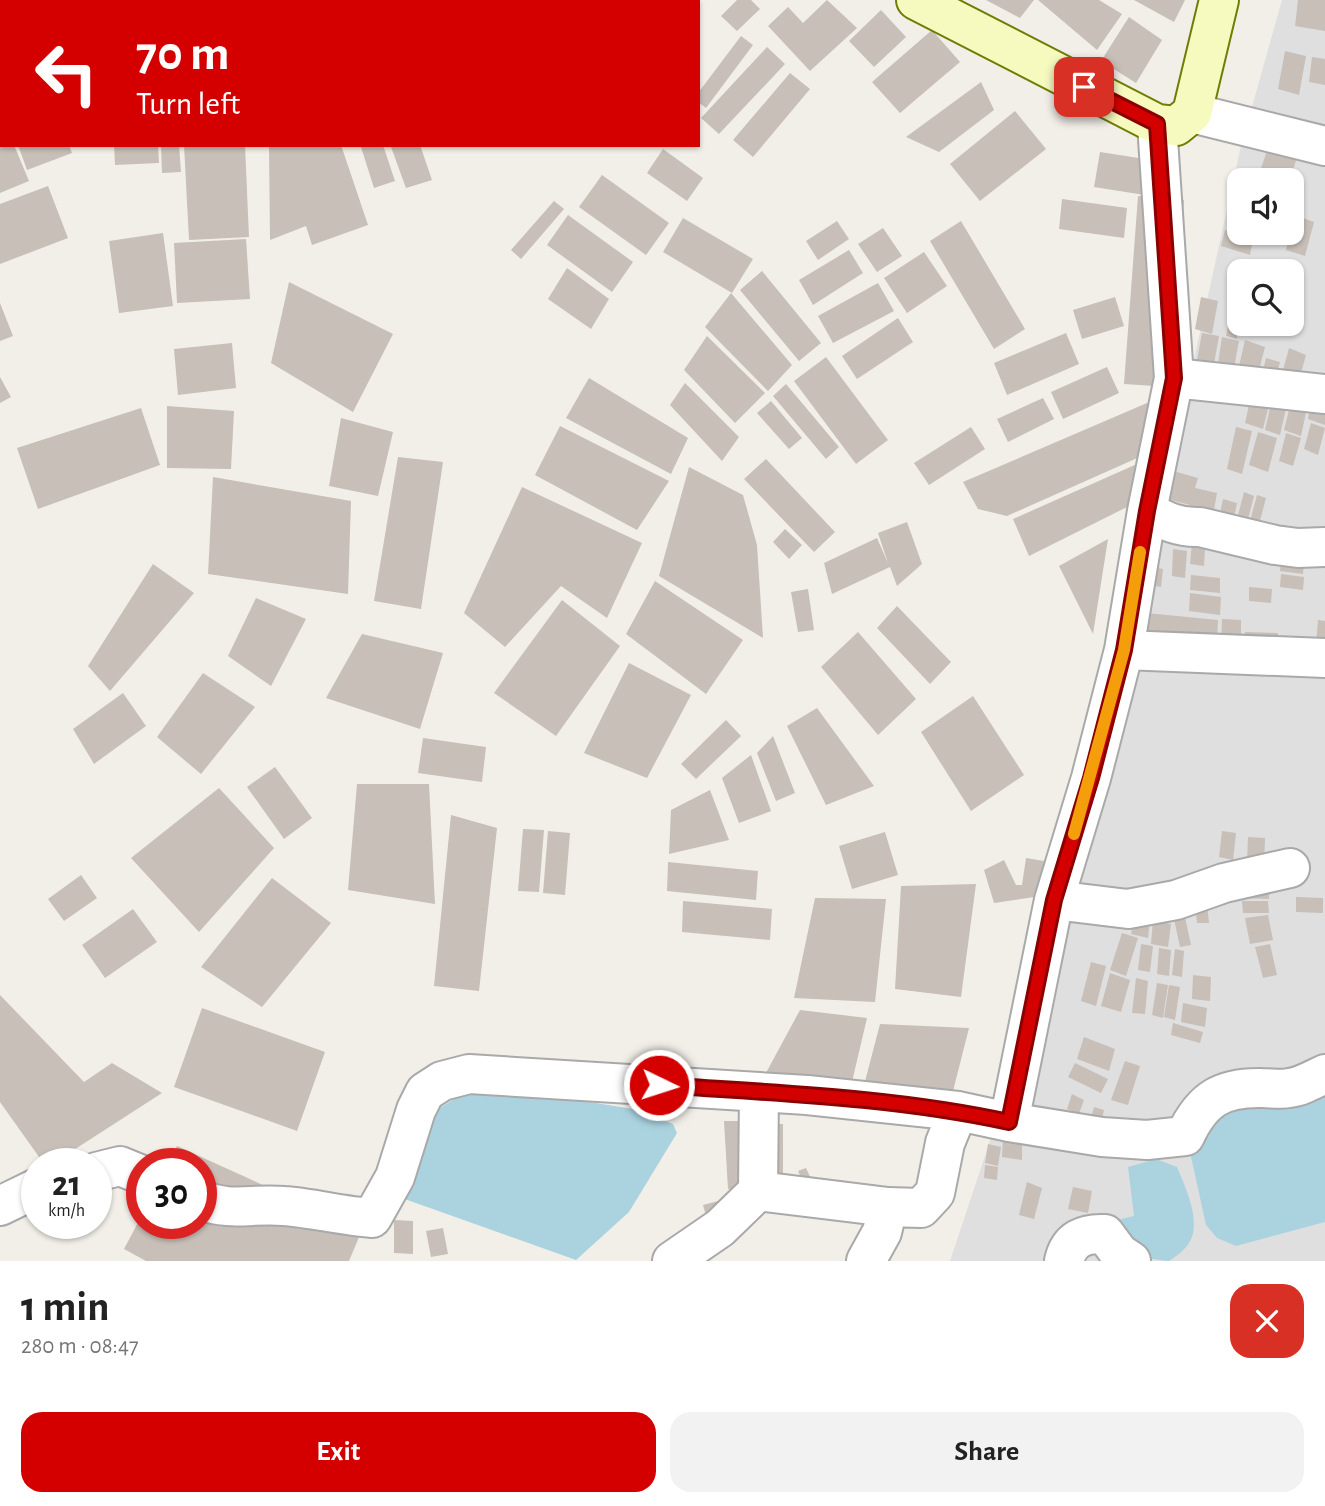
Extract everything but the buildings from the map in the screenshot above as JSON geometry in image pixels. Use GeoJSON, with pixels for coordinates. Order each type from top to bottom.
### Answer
{"type":"FeatureCollection","features":[{"type":"Feature","properties":{"kind":"street"},"geometry":{"type":"LineString","coordinates":[[916,0],[1174,119],[1325,146]]}},
{"type":"Feature","properties":{"kind":"street"},"geometry":{"type":"LineString","coordinates":[[1009,1122],[1054,900],[1091,778],[1124,650],[1147,511],[1174,378],[1174,119],[1219,0]]}},
{"type":"Feature","properties":{"kind":"street"},"geometry":{"type":"LineString","coordinates":[[1174,378],[1325,394]]}},
{"type":"Feature","properties":{"kind":"street"},"geometry":{"type":"LineString","coordinates":[[1147,511],[1169,523],[1187,527],[1200,527],[1298,548],[1325,547]]}},
{"type":"Feature","properties":{"kind":"street"},"geometry":{"type":"LineString","coordinates":[[1124,650],[1325,658]]}},
{"type":"Feature","properties":{"kind":"street"},"geometry":{"type":"LineString","coordinates":[[1054,900],[1128,909],[1176,900],[1224,883],[1290,868]]}},
{"type":"Feature","properties":{"kind":"street"},"geometry":{"type":"LineString","coordinates":[[217,1206],[284,1206],[372,1218],[395,1177],[415,1110],[425,1092],[442,1081],[469,1074],[758,1092],[958,1111],[1102,1137],[1147,1140],[1185,1136],[1201,1107],[1238,1088],[1291,1088],[1325,1074]]}},
{"type":"Feature","properties":{"kind":"street"},"geometry":{"type":"LineString","coordinates":[[672,1261],[720,1228],[758,1191],[758,1092]]}},
{"type":"Feature","properties":{"kind":"street"},"geometry":{"type":"LineString","coordinates":[[758,1191],[888,1207],[920,1208],[935,1193],[945,1143],[958,1111]]}},
{"type":"Feature","properties":{"kind":"street"},"geometry":{"type":"LineString","coordinates":[[0,1206],[21,1196]]}},
{"type":"Feature","properties":{"kind":"street"},"geometry":{"type":"LineString","coordinates":[[866,1261],[882,1232],[888,1207]]}},
{"type":"Feature","properties":{"kind":"street"},"geometry":{"type":"LineString","coordinates":[[1064,1261],[1073,1241],[1083,1235],[1095,1233],[1105,1234],[1119,1253],[1131,1261]]}},
{"type":"Feature","properties":{"kind":"shaded area"},"geometry":{"type":"Polygon","coordinates":[[[1282,0],[1325,0],[1325,1261],[950,1261],[1099,813],[1153,545],[1227,209],[1227,245],[1304,245],[1304,168],[1236,168],[1282,0]]]}},
{"type":"Feature","properties":{"kind":"water"},"geometry":{"type":"Polygon","coordinates":[[[1325,1082],[1325,1222],[1236,1246],[1217,1238],[1206,1225],[1190,1152],[1201,1120],[1325,1082]]]}},
{"type":"Feature","properties":{"kind":"water"},"geometry":{"type":"Polygon","coordinates":[[[474,1093],[571,1099],[639,1110],[673,1124],[677,1133],[629,1212],[576,1260],[399,1197],[432,1113],[454,1099],[474,1093]]]}},
{"type":"Feature","properties":{"kind":"water"},"geometry":{"type":"Polygon","coordinates":[[[1156,1159],[1177,1167],[1194,1220],[1190,1241],[1169,1261],[1136,1257],[1117,1220],[1134,1216],[1128,1167],[1156,1159]]]}},
{"type":"Feature","properties":{"kind":"slow traffic"},"geometry":{"type":"LineString","coordinates":[[1074,834],[1124,650],[1140,552]]}},
{"type":"Feature","properties":{"kind":"route"},"geometry":{"type":"LineString","coordinates":[[659,1085],[807,1095],[958,1111],[1009,1122],[1054,900],[1091,778],[1124,650],[1147,511],[1174,378],[1157,124],[1084,87]]}}]}
